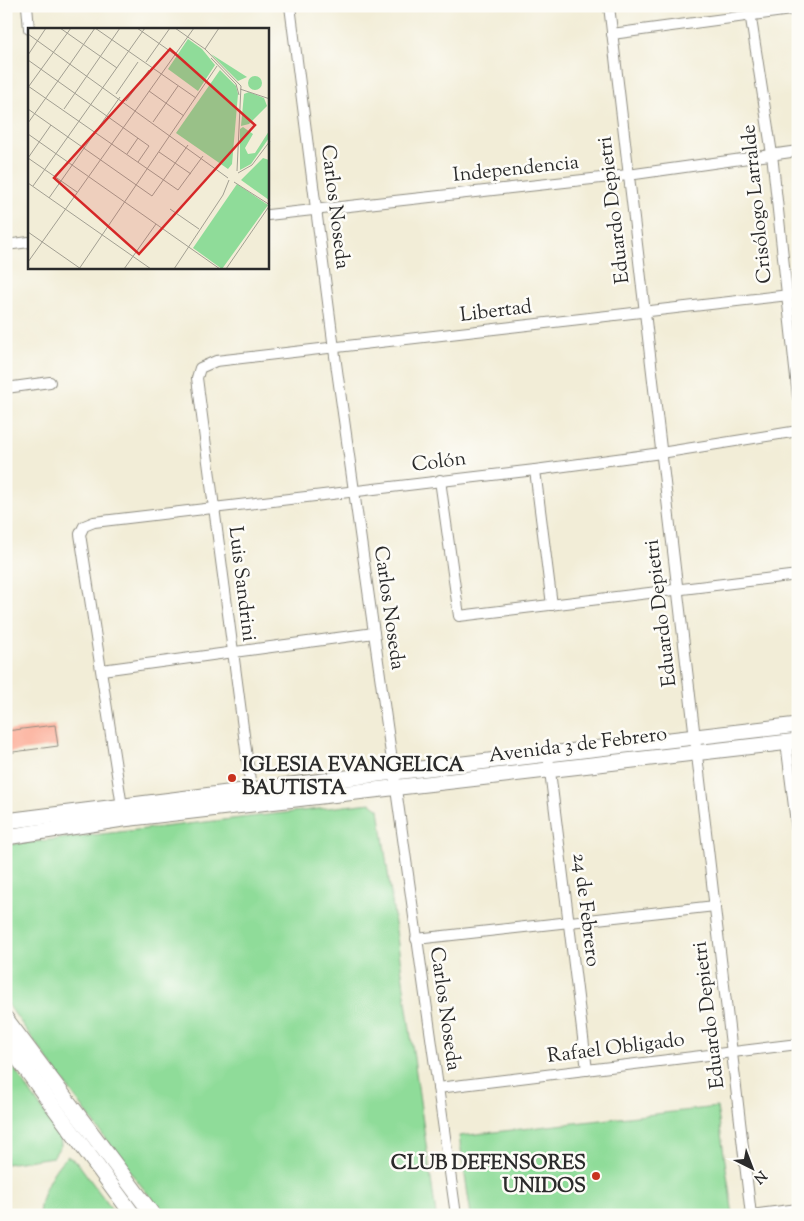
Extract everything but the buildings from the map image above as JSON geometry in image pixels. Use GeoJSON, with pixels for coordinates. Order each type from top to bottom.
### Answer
{"type":"FeatureCollection","features":[{"type":"Feature","properties":{"kind":"main road"},"geometry":{"type":"LineString","coordinates":[[6,821],[122,812],[252,798],[394,779],[548,755],[696,745],[798,725]]}},
{"type":"Feature","properties":{"kind":"main road","name":"Avenida 3 de Febrero"},"geometry":{"type":"LineString","coordinates":[[394,779],[550,770],[696,745],[792,742]]}},
{"type":"Feature","properties":{"kind":"main road"},"geometry":{"type":"LineString","coordinates":[[6,837],[122,812]]}},
{"type":"Feature","properties":{"kind":"main road"},"geometry":{"type":"LineString","coordinates":[[6,1019],[153,1215]]}},
{"type":"Feature","properties":{"kind":"main road"},"geometry":{"type":"LineString","coordinates":[[6,1042],[133,1215]]}},
{"type":"Feature","properties":{"kind":"street"},"geometry":{"type":"LineString","coordinates":[[27,6],[29,28]]}},
{"type":"Feature","properties":{"kind":"street","name":"Carlos Noseda"},"geometry":{"type":"LineString","coordinates":[[290,6],[334,349],[456,1215]]}},
{"type":"Feature","properties":{"kind":"street","name":"Eduardo Depietri"},"geometry":{"type":"LineString","coordinates":[[608,6],[751,1215]]}},
{"type":"Feature","properties":{"kind":"street"},"geometry":{"type":"LineString","coordinates":[[612,34],[750,11],[798,9]]}},
{"type":"Feature","properties":{"kind":"street","name":"Crisólogo Larralde"},"geometry":{"type":"LineString","coordinates":[[750,11],[772,154],[798,397]]}},
{"type":"Feature","properties":{"kind":"street","name":"Independencia"},"geometry":{"type":"LineString","coordinates":[[269,215],[628,176],[798,151]]}},
{"type":"Feature","properties":{"kind":"street"},"geometry":{"type":"LineString","coordinates":[[6,245],[28,242]]}},
{"type":"Feature","properties":{"kind":"street","name":"Libertad"},"geometry":{"type":"LineString","coordinates":[[200,368],[216,361],[334,349],[798,294]]}},
{"type":"Feature","properties":{"kind":"street","name":"Luis Sandrini"},"geometry":{"type":"LineString","coordinates":[[200,368],[197,378],[252,798]]}},
{"type":"Feature","properties":{"kind":"street"},"geometry":{"type":"LineString","coordinates":[[6,388],[50,382]]}},
{"type":"Feature","properties":{"kind":"street","name":"Colón"},"geometry":{"type":"LineString","coordinates":[[102,670],[80,534],[84,526],[94,522],[536,470],[661,453],[798,431]]}},
{"type":"Feature","properties":{"kind":"street"},"geometry":{"type":"LineString","coordinates":[[536,470],[552,605]]}},
{"type":"Feature","properties":{"kind":"street"},"geometry":{"type":"LineString","coordinates":[[440,480],[459,616],[798,575]]}},
{"type":"Feature","properties":{"kind":"street"},"geometry":{"type":"LineString","coordinates":[[122,812],[102,670],[232,650],[374,633]]}},
{"type":"Feature","properties":{"kind":"street"},"geometry":{"type":"LineString","coordinates":[[792,742],[798,838]]}},
{"type":"Feature","properties":{"kind":"street","name":"24 de Febrero"},"geometry":{"type":"LineString","coordinates":[[548,755],[587,1070]]}},
{"type":"Feature","properties":{"kind":"street"},"geometry":{"type":"LineString","coordinates":[[416,939],[715,906]]}},
{"type":"Feature","properties":{"kind":"street","name":"Rafael Obligado"},"geometry":{"type":"LineString","coordinates":[[438,1088],[798,1044]]}},
{"type":"Feature","properties":{"kind":"street"},"geometry":{"type":"LineString","coordinates":[[751,1215],[798,1209]]}},
{"type":"Feature","properties":{"kind":"green space"},"geometry":{"type":"Polygon","coordinates":[[[371,803],[379,809],[436,1215],[165,1215],[126,1167],[6,1002],[6,845],[371,803]]]}},
{"type":"Feature","properties":{"kind":"green space"},"geometry":{"type":"Polygon","coordinates":[[[6,1057],[60,1135],[61,1145],[53,1157],[6,1164],[6,1057]]]}},
{"type":"Feature","properties":{"kind":"green space","name":"CLUB DEFENSORES UNIDOS"},"geometry":{"type":"Polygon","coordinates":[[[717,1107],[733,1215],[471,1215],[459,1136],[717,1107]]]}},
{"type":"Feature","properties":{"kind":"green space"},"geometry":{"type":"Polygon","coordinates":[[[67,1156],[77,1162],[116,1215],[39,1215],[44,1191],[56,1168],[67,1156]]]}},
{"type":"Feature","properties":{"kind":"place","name":"IGLESIA EVANGELICA BAUTISTA"},"geometry":{"type":"Point","coordinates":[232,778]}},
{"type":"Feature","properties":{"kind":"place","name":"CLUB DEFENSORES UNIDOS"},"geometry":{"type":"Point","coordinates":[596,1176]}}]}
